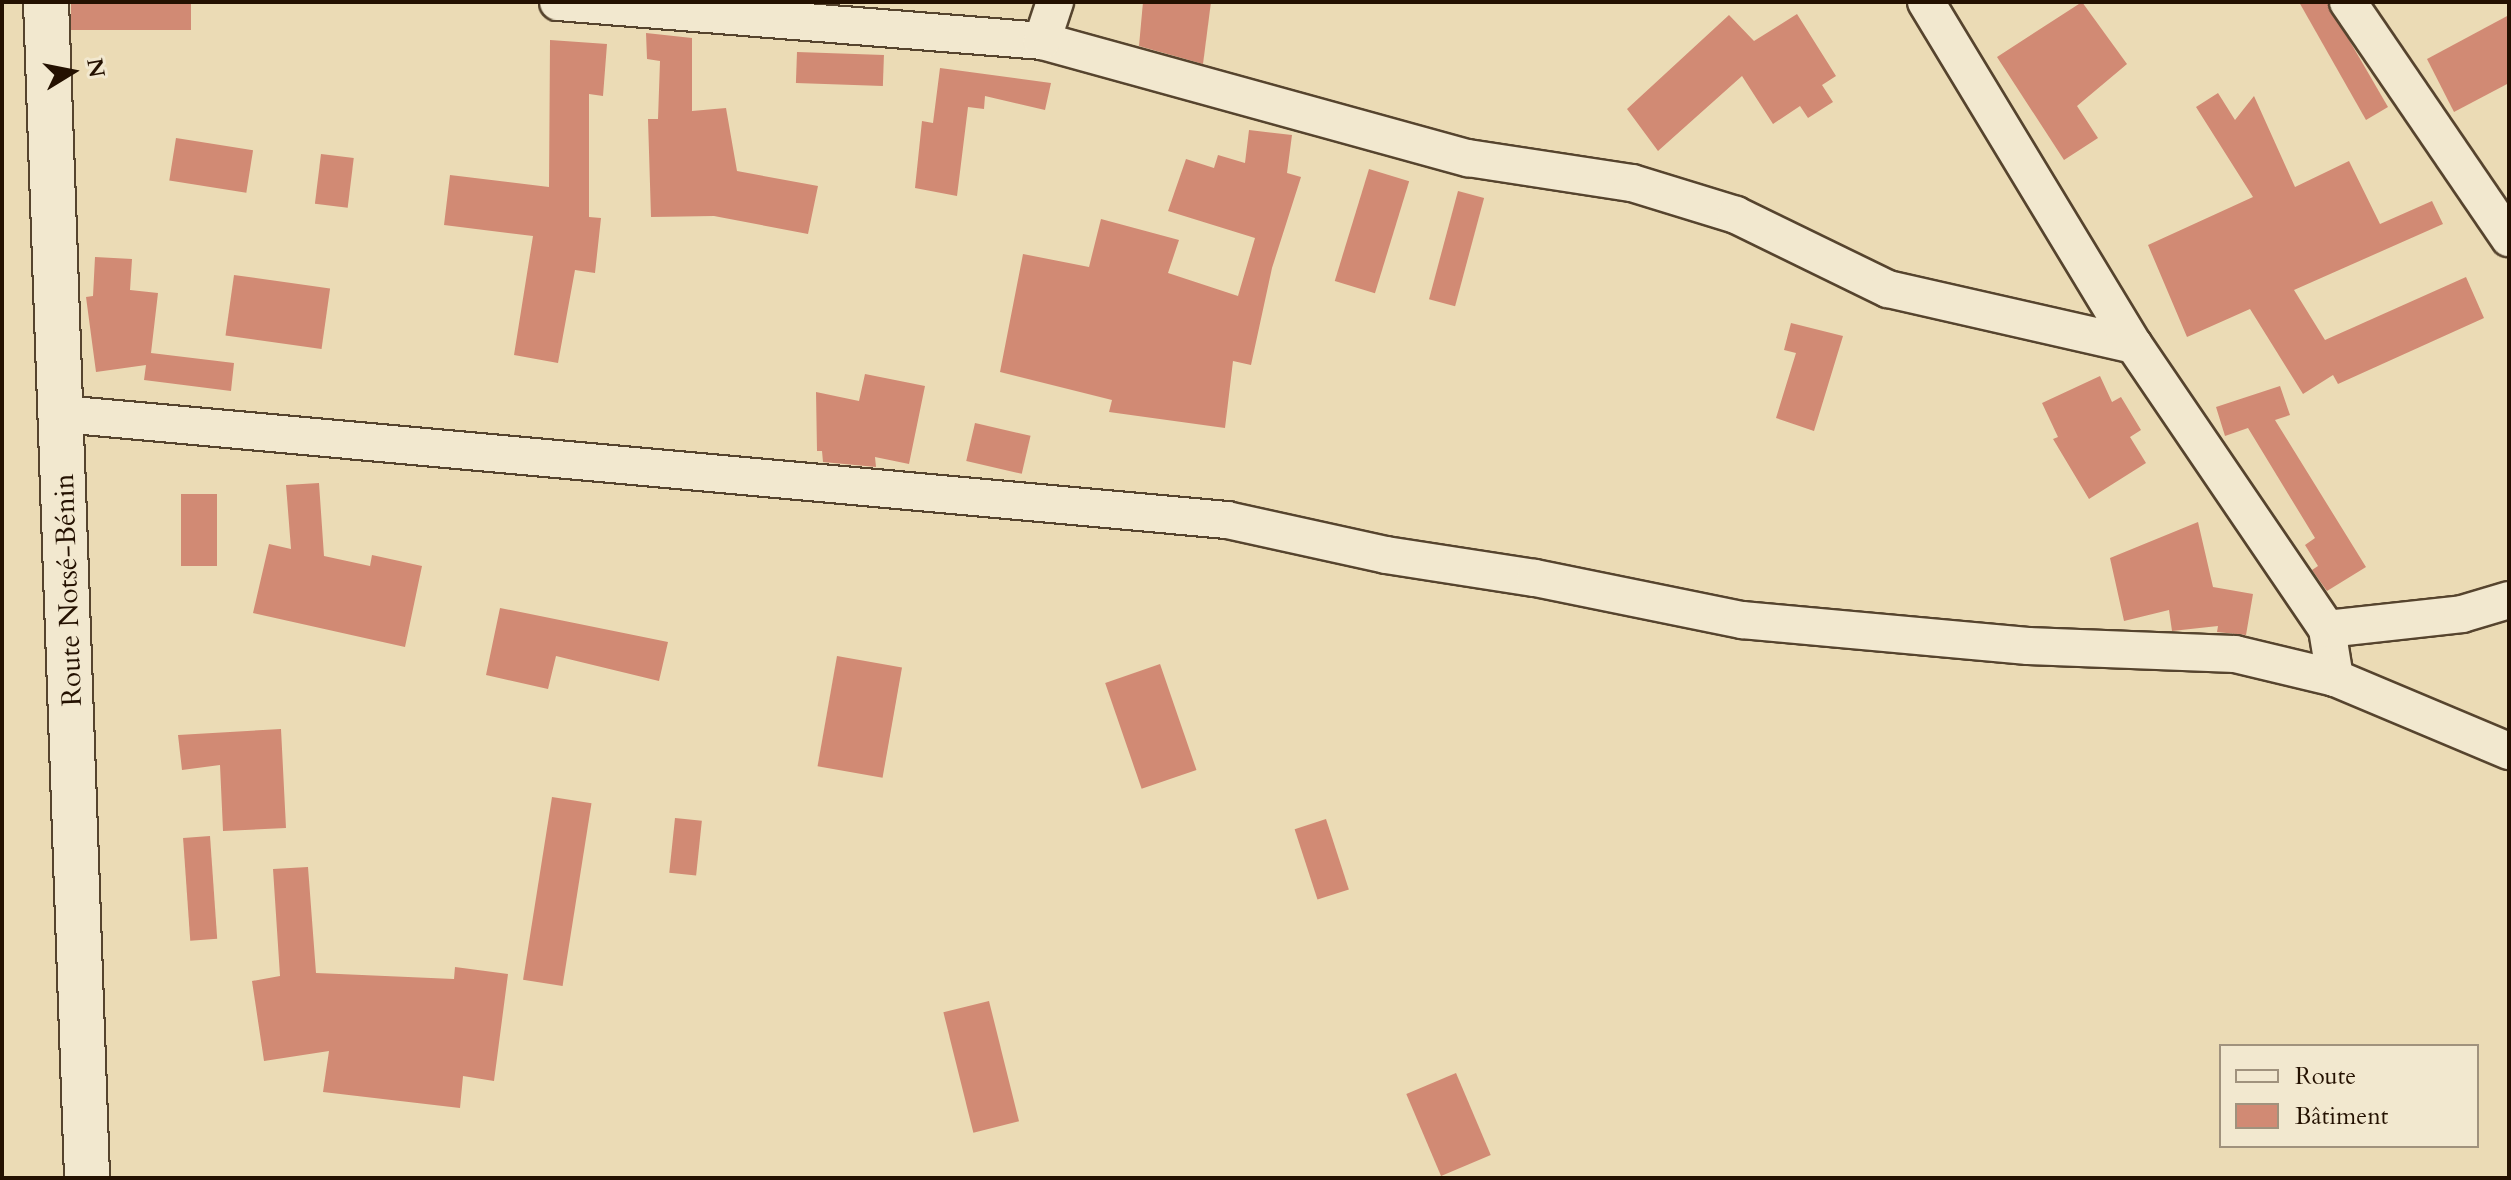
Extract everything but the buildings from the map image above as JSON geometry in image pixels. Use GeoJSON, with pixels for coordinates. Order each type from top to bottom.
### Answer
{"type":"FeatureCollection","features":[{"type":"Feature","properties":{"kind":"main road","name":"Route Notsé-Bénin"},"geometry":{"type":"LineString","coordinates":[[46,2],[87,1178]]}},
{"type":"Feature","properties":{"kind":"street"},"geometry":{"type":"LineString","coordinates":[[558,2],[1042,41],[1468,158],[1632,183],[1736,215],[1888,289],[2134,345]]}},
{"type":"Feature","properties":{"kind":"street"},"geometry":{"type":"LineString","coordinates":[[1042,41],[1055,2]]}},
{"type":"Feature","properties":{"kind":"street"},"geometry":{"type":"LineString","coordinates":[[1926,2],[2134,345],[2327,629],[2335,678]]}},
{"type":"Feature","properties":{"kind":"street"},"geometry":{"type":"LineString","coordinates":[[2348,2],[2509,238]]}},
{"type":"Feature","properties":{"kind":"street"},"geometry":{"type":"LineString","coordinates":[[62,414],[1227,520],[1386,555],[1535,578],[1742,620],[2028,646],[2235,654],[2335,678],[2509,751]]}},
{"type":"Feature","properties":{"kind":"street"},"geometry":{"type":"LineString","coordinates":[[2327,629],[2462,614],[2509,600]]}}]}
